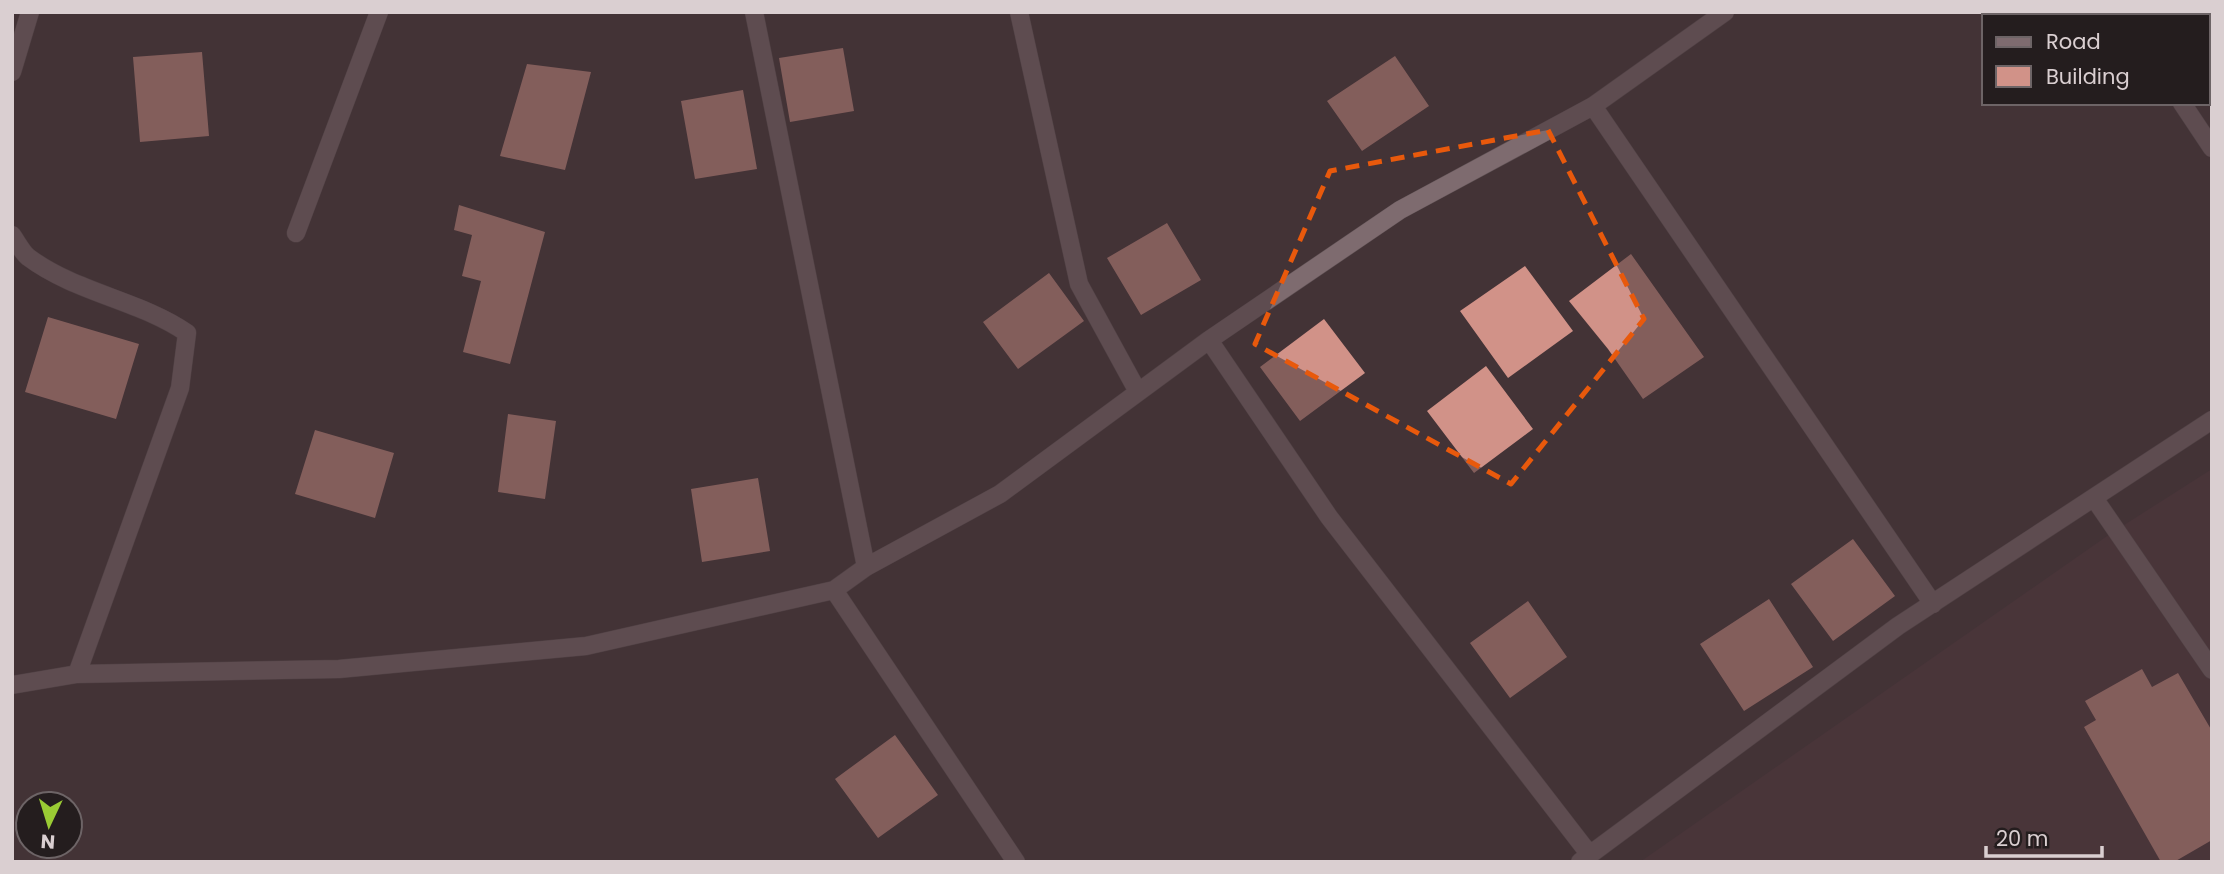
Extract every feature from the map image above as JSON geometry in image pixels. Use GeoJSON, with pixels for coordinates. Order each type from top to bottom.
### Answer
{"type":"FeatureCollection","features":[{"type":"Feature","properties":{"kind":"street"},"geometry":{"type":"LineString","coordinates":[[12,72],[30,12]]}},
{"type":"Feature","properties":{"kind":"street"},"geometry":{"type":"LineString","coordinates":[[296,233],[379,12]]}},
{"type":"Feature","properties":{"kind":"street"},"geometry":{"type":"LineString","coordinates":[[754,12],[866,567]]}},
{"type":"Feature","properties":{"kind":"street"},"geometry":{"type":"LineString","coordinates":[[1019,12],[1079,284],[1138,392]]}},
{"type":"Feature","properties":{"kind":"street"},"geometry":{"type":"LineString","coordinates":[[12,685],[77,674],[339,669],[586,646],[834,590],[866,567],[1000,494],[1209,340],[1401,210],[1593,106],[1725,12]]}},
{"type":"Feature","properties":{"kind":"street"},"geometry":{"type":"LineString","coordinates":[[2183,105],[2212,148]]}},
{"type":"Feature","properties":{"kind":"street"},"geometry":{"type":"LineString","coordinates":[[1593,106],[1933,604]]}},
{"type":"Feature","properties":{"kind":"street"},"geometry":{"type":"LineString","coordinates":[[12,235],[26,256],[80,286],[167,319],[187,333],[180,388],[77,674]]}},
{"type":"Feature","properties":{"kind":"street"},"geometry":{"type":"LineString","coordinates":[[1209,340],[1329,517],[1585,858],[1887,634],[2212,420]]}},
{"type":"Feature","properties":{"kind":"street"},"geometry":{"type":"LineString","coordinates":[[2094,498],[2212,670]]}},
{"type":"Feature","properties":{"kind":"street"},"geometry":{"type":"LineString","coordinates":[[834,590],[1016,862]]}},
{"type":"Feature","properties":{"kind":"highlighted area"},"geometry":{"type":"Polygon","coordinates":[[[1548,130],[1644,319],[1511,484],[1255,344],[1330,171],[1548,130]]]}},
{"type":"Feature","properties":{"kind":"shaded area"},"geometry":{"type":"Polygon","coordinates":[[[2212,469],[2212,862],[1640,862],[2110,534],[2212,469]]]}},
{"type":"Feature","properties":{"kind":"building"},"geometry":{"type":"Polygon","coordinates":[[[843,48],[854,111],[790,122],[779,58],[843,48]]]}},
{"type":"Feature","properties":{"kind":"building"},"geometry":{"type":"Polygon","coordinates":[[[202,52],[209,136],[140,142],[133,57],[202,52]]]}},
{"type":"Feature","properties":{"kind":"building"},"geometry":{"type":"Polygon","coordinates":[[[1395,56],[1429,106],[1362,151],[1327,101],[1395,56]]]}},
{"type":"Feature","properties":{"kind":"building"},"geometry":{"type":"Polygon","coordinates":[[[527,64],[591,72],[565,170],[500,156],[527,64]]]}},
{"type":"Feature","properties":{"kind":"building"},"geometry":{"type":"Polygon","coordinates":[[[743,90],[757,169],[695,179],[681,101],[743,90]]]}},
{"type":"Feature","properties":{"kind":"building"},"geometry":{"type":"Polygon","coordinates":[[[459,205],[545,232],[510,364],[463,352],[481,281],[462,276],[472,235],[454,230],[459,205]]]}},
{"type":"Feature","properties":{"kind":"building"},"geometry":{"type":"Polygon","coordinates":[[[1167,223],[1201,280],[1141,315],[1107,258],[1167,223]]]}},
{"type":"Feature","properties":{"kind":"building"},"geometry":{"type":"Polygon","coordinates":[[[1631,254],[1704,357],[1643,399],[1608,349],[1569,301],[1631,254]]]}},
{"type":"Feature","properties":{"kind":"building"},"geometry":{"type":"Polygon","coordinates":[[[1525,266],[1573,331],[1508,378],[1460,311],[1525,266]]]}},
{"type":"Feature","properties":{"kind":"building"},"geometry":{"type":"Polygon","coordinates":[[[1049,273],[1084,321],[1018,369],[983,322],[1049,273]]]}},
{"type":"Feature","properties":{"kind":"building"},"geometry":{"type":"Polygon","coordinates":[[[48,317],[139,344],[116,419],[25,392],[48,317]]]}},
{"type":"Feature","properties":{"kind":"building"},"geometry":{"type":"Polygon","coordinates":[[[1324,319],[1365,373],[1300,421],[1260,367],[1324,319]]]}},
{"type":"Feature","properties":{"kind":"building"},"geometry":{"type":"Polygon","coordinates":[[[1486,366],[1533,429],[1474,473],[1427,411],[1486,366]]]}},
{"type":"Feature","properties":{"kind":"building"},"geometry":{"type":"Polygon","coordinates":[[[508,414],[556,421],[545,499],[498,492],[508,414]]]}},
{"type":"Feature","properties":{"kind":"building"},"geometry":{"type":"Polygon","coordinates":[[[315,430],[394,453],[375,518],[295,494],[315,430]]]}},
{"type":"Feature","properties":{"kind":"building"},"geometry":{"type":"Polygon","coordinates":[[[758,478],[770,551],[702,562],[691,489],[758,478]]]}},
{"type":"Feature","properties":{"kind":"building"},"geometry":{"type":"Polygon","coordinates":[[[1853,539],[1895,596],[1833,641],[1791,584],[1853,539]]]}},
{"type":"Feature","properties":{"kind":"building"},"geometry":{"type":"Polygon","coordinates":[[[1769,599],[1813,667],[1744,711],[1700,644],[1769,599]]]}},
{"type":"Feature","properties":{"kind":"building"},"geometry":{"type":"Polygon","coordinates":[[[1528,601],[1567,657],[1510,698],[1470,643],[1528,601]]]}},
{"type":"Feature","properties":{"kind":"building"},"geometry":{"type":"Polygon","coordinates":[[[2142,669],[2152,687],[2178,673],[2212,731],[2212,840],[2174,862],[2161,862],[2084,727],[2096,720],[2085,701],[2142,669]]]}},
{"type":"Feature","properties":{"kind":"building"},"geometry":{"type":"Polygon","coordinates":[[[895,735],[938,795],[878,838],[835,779],[895,735]]]}}]}
